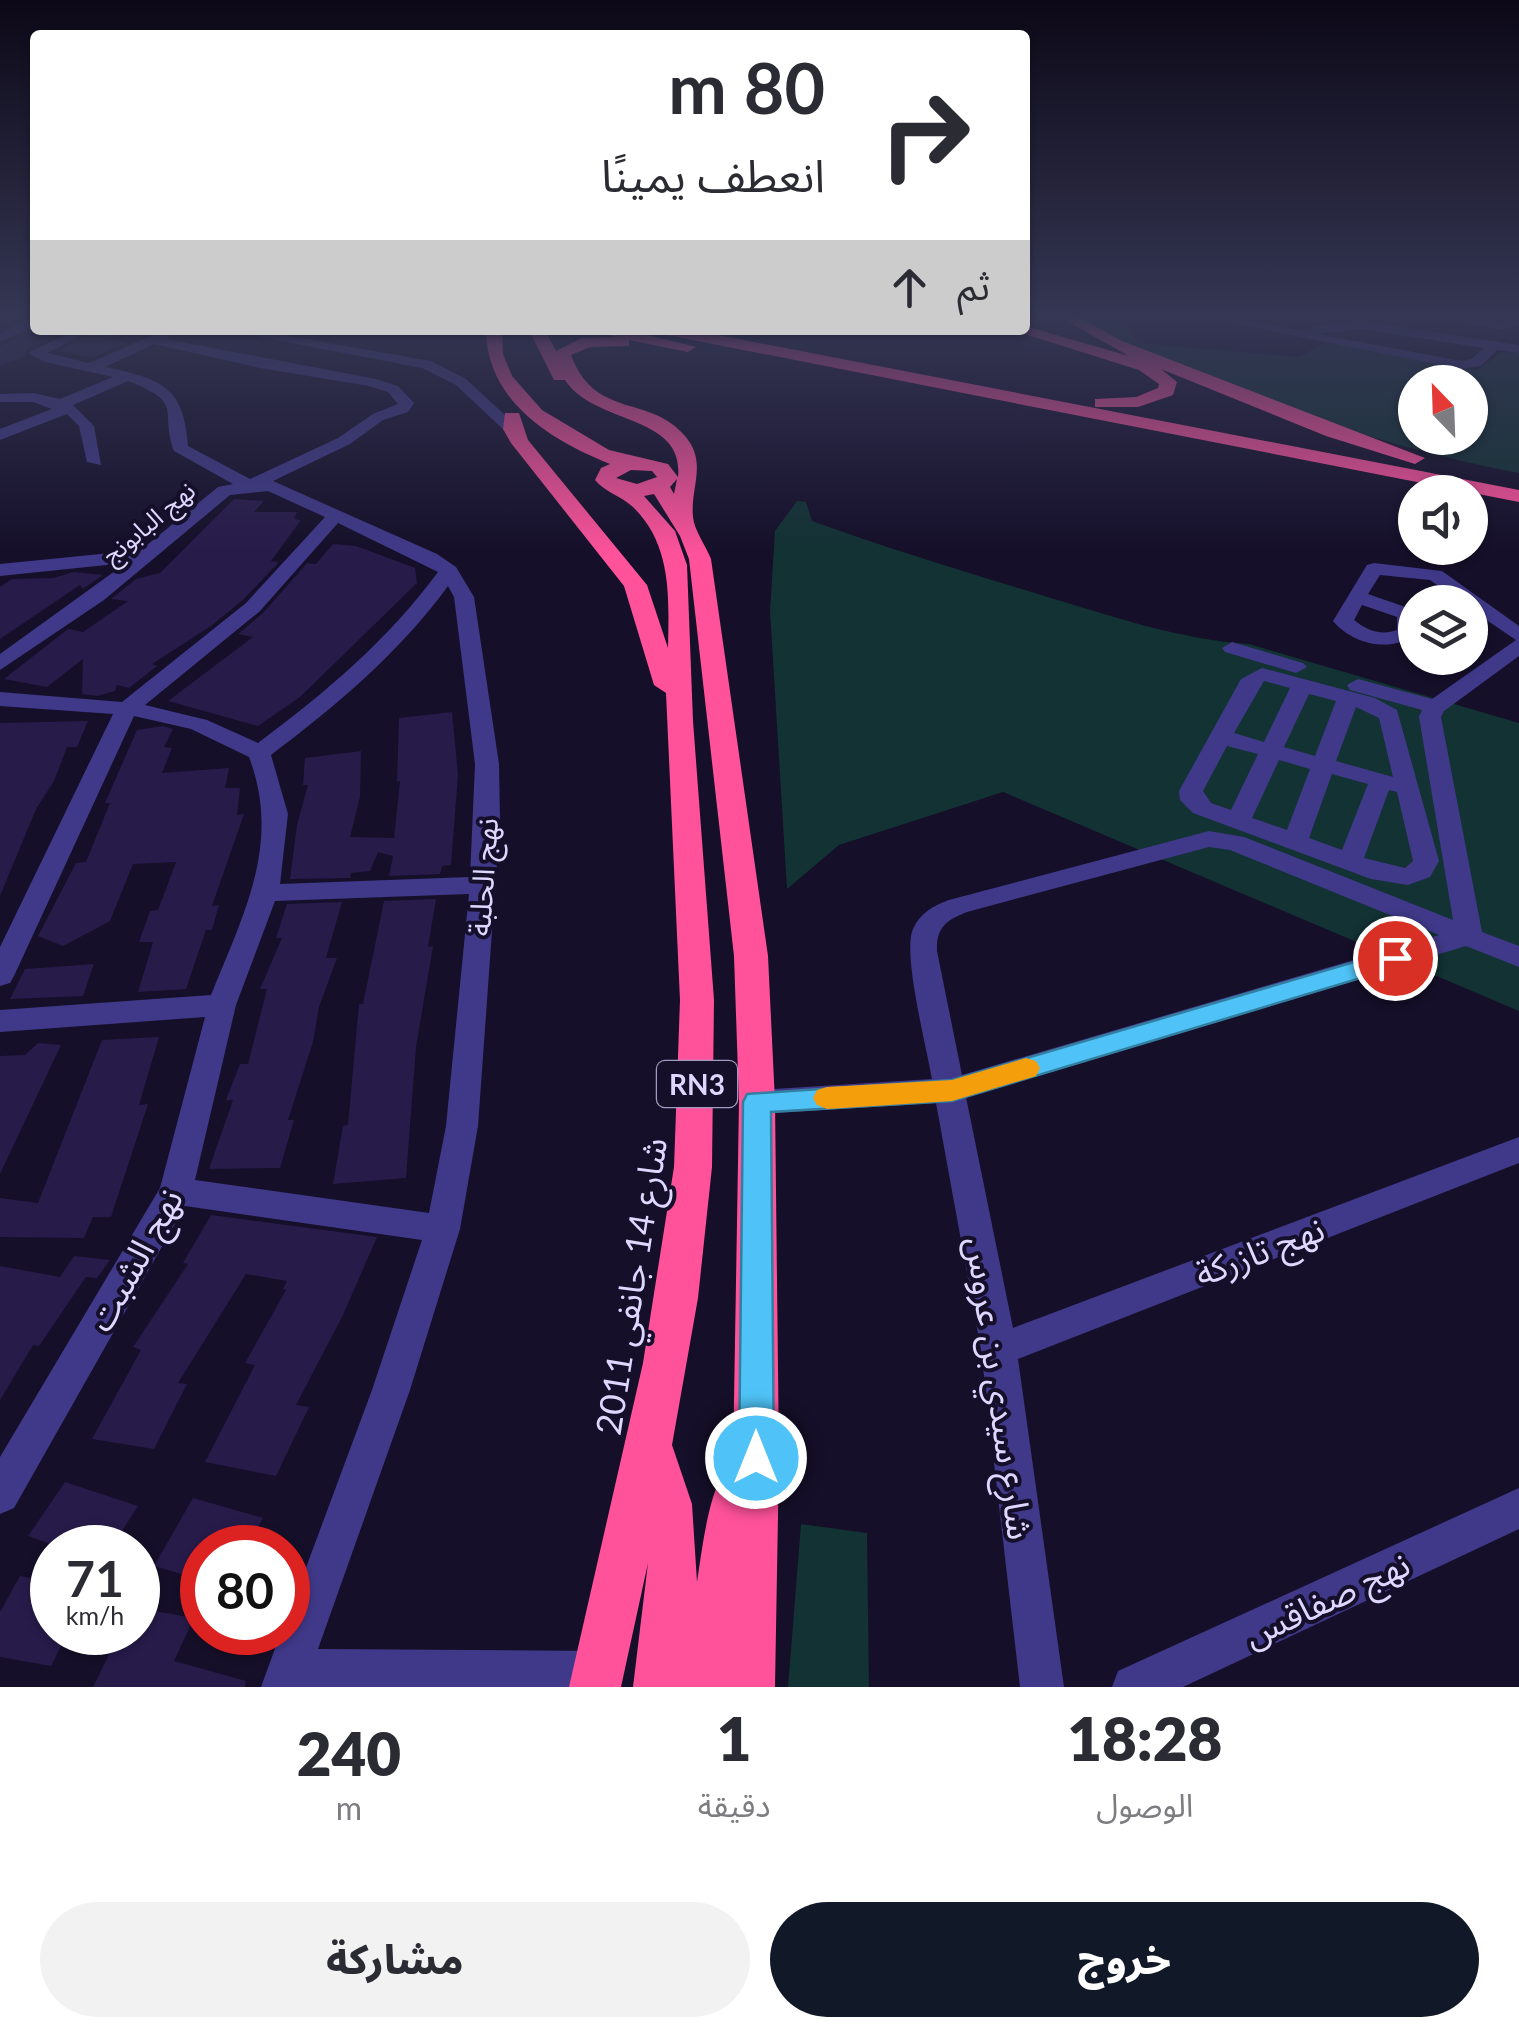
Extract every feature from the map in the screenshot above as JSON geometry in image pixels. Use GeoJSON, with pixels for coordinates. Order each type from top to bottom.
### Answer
{"type":"FeatureCollection","features":[{"type":"Feature","properties":{"kind":"highway"},"geometry":{"type":"LineString","coordinates":[[497,398],[634,585],[680,716]]}},
{"type":"Feature","properties":{"kind":"highway"},"geometry":{"type":"LineString","coordinates":[[521,398],[537,416],[579,444],[619,448],[638,461]]}},
{"type":"Feature","properties":{"kind":"highway"},"geometry":{"type":"LineString","coordinates":[[575,398],[638,461]]}},
{"type":"Feature","properties":{"kind":"highway"},"geometry":{"type":"LineString","coordinates":[[592,398],[660,426],[685,449],[688,460],[681,496],[682,522]]}},
{"type":"Feature","properties":{"kind":"highway"},"geometry":{"type":"LineString","coordinates":[[939,398],[1398,491]]}},
{"type":"Feature","properties":{"kind":"highway"},"geometry":{"type":"LineString","coordinates":[[1007,398],[1519,496]]}},
{"type":"Feature","properties":{"kind":"highway"},"geometry":{"type":"LineString","coordinates":[[1061,398],[1115,404],[1157,398]]}},
{"type":"Feature","properties":{"kind":"highway"},"geometry":{"type":"LineString","coordinates":[[1246,398],[1318,427],[1519,488]]}},
{"type":"Feature","properties":{"kind":"highway"},"geometry":{"type":"LineString","coordinates":[[512,423],[638,461]]}},
{"type":"Feature","properties":{"kind":"highway","name":"RN3"},"geometry":{"type":"LineString","coordinates":[[638,461],[682,522],[696,548],[702,571],[752,956],[757,1102],[756,1458],[749,1687]]}},
{"type":"Feature","properties":{"kind":"highway","name":"شارع 14 جانفي 2011"},"geometry":{"type":"LineString","coordinates":[[597,1680],[648,1442],[682,1251],[697,1089],[692,892],[673,549],[645,507],[638,461]]}},
{"type":"Feature","properties":{"kind":"highway"},"geometry":{"type":"LineString","coordinates":[[1488,510],[1519,516]]}},
{"type":"Feature","properties":{"kind":"highway"},"geometry":{"type":"LineString","coordinates":[[648,1442],[668,1498],[676,1562],[659,1687]]}},
{"type":"Feature","properties":{"kind":"highway"},"geometry":{"type":"LineString","coordinates":[[707,1687],[730,1527],[756,1458]]}},
{"type":"Feature","properties":{"kind":"street"},"geometry":{"type":"LineString","coordinates":[[34,398],[62,408],[86,426],[95,462]]}},
{"type":"Feature","properties":{"kind":"street"},"geometry":{"type":"LineString","coordinates":[[0,435],[84,398]]}},
{"type":"Feature","properties":{"kind":"street"},"geometry":{"type":"LineString","coordinates":[[168,398],[181,429],[180,448],[251,484],[271,486],[418,552],[456,584],[430,599],[362,672],[259,753]]}},
{"type":"Feature","properties":{"kind":"street","name":"نهج البابونج"},"geometry":{"type":"LineString","coordinates":[[0,664],[98,596],[224,491],[251,484],[338,444],[372,420],[403,409],[406,403],[401,398]]}},
{"type":"Feature","properties":{"kind":"street"},"geometry":{"type":"LineString","coordinates":[[481,398],[512,423]]}},
{"type":"Feature","properties":{"kind":"street"},"geometry":{"type":"LineString","coordinates":[[0,976],[126,710],[253,607],[334,517]]}},
{"type":"Feature","properties":{"kind":"street"},"geometry":{"type":"LineString","coordinates":[[0,570],[147,555]]}},
{"type":"Feature","properties":{"kind":"street"},"geometry":{"type":"LineString","coordinates":[[1356,597],[1374,570],[1428,573],[1519,635]]}},
{"type":"Feature","properties":{"kind":"street","name":"نهج الحلبة"},"geometry":{"type":"LineString","coordinates":[[286,1679],[391,1390],[443,1228],[462,1126],[488,820],[486,764],[456,584]]}},
{"type":"Feature","properties":{"kind":"street"},"geometry":{"type":"LineString","coordinates":[[757,1102],[952,1090],[1469,936],[1429,723],[1435,707],[1519,646]]}},
{"type":"Feature","properties":{"kind":"street"},"geometry":{"type":"LineString","coordinates":[[1232,648],[1435,707]]}},
{"type":"Feature","properties":{"kind":"street"},"geometry":{"type":"LineString","coordinates":[[1269,674],[1376,706],[1390,715],[1426,861],[1416,874],[1399,877],[1202,808],[1190,797],[1255,676],[1269,674]]}},
{"type":"Feature","properties":{"kind":"street"},"geometry":{"type":"LineString","coordinates":[[1238,821],[1303,684]]}},
{"type":"Feature","properties":{"kind":"street"},"geometry":{"type":"LineString","coordinates":[[1295,842],[1348,698]]}},
{"type":"Feature","properties":{"kind":"street"},"geometry":{"type":"LineString","coordinates":[[0,699],[126,710],[201,724],[259,753],[270,781],[276,814],[265,893],[222,1005],[0,1021]]}},
{"type":"Feature","properties":{"kind":"street"},"geometry":{"type":"LineString","coordinates":[[1221,737],[1408,788]]}},
{"type":"Feature","properties":{"kind":"street"},"geometry":{"type":"LineString","coordinates":[[1350,862],[1381,781]]}},
{"type":"Feature","properties":{"kind":"street","name":"شارع سيدي بن عروس"},"geometry":{"type":"LineString","coordinates":[[1042,1687],[999,1350],[922,936],[930,919],[958,906],[1209,839],[1235,844],[1519,957]]}},
{"type":"Feature","properties":{"kind":"street"},"geometry":{"type":"LineString","coordinates":[[1426,861],[1456,869]]}},
{"type":"Feature","properties":{"kind":"street"},"geometry":{"type":"LineString","coordinates":[[265,893],[482,885]]}},
{"type":"Feature","properties":{"kind":"street","name":"نهج الشبت"},"geometry":{"type":"LineString","coordinates":[[0,1494],[176,1191],[222,1005]]}},
{"type":"Feature","properties":{"kind":"street","name":"نهج تازركة"},"geometry":{"type":"LineString","coordinates":[[999,1350],[1519,1150]]}},
{"type":"Feature","properties":{"kind":"street"},"geometry":{"type":"LineString","coordinates":[[176,1191],[443,1228]]}},
{"type":"Feature","properties":{"kind":"street","name":"نهج صفاقس"},"geometry":{"type":"LineString","coordinates":[[1134,1687],[1519,1508]]}},
{"type":"Feature","properties":{"kind":"street"},"geometry":{"type":"LineString","coordinates":[[286,1679],[597,1680]]}},
{"type":"Feature","properties":{"kind":"green space"},"geometry":{"type":"Polygon","coordinates":[[[1257,398],[1398,398],[1398,445],[1257,398]]]}},
{"type":"Feature","properties":{"kind":"green space"},"geometry":{"type":"Polygon","coordinates":[[[1488,398],[1519,398],[1519,473],[1438,455],[1488,455],[1488,398]]]}},
{"type":"Feature","properties":{"kind":"green space"},"geometry":{"type":"Polygon","coordinates":[[[797,501],[806,502],[812,521],[993,580],[1151,627],[1249,644],[1519,723],[1519,1011],[1003,792],[839,845],[787,889],[770,611],[775,531],[797,501]]]}},
{"type":"Feature","properties":{"kind":"green space"},"geometry":{"type":"Polygon","coordinates":[[[801,1524],[867,1533],[869,1687],[788,1687],[801,1524]]]}},
{"type":"Feature","properties":{"kind":"building"},"geometry":{"type":"Polygon","coordinates":[[[234,499],[264,501],[254,512],[297,512],[294,519],[301,520],[271,561],[279,562],[211,626],[152,664],[157,666],[129,688],[117,685],[115,691],[98,696],[82,694],[83,659],[47,687],[4,679],[68,629],[83,632],[128,601],[111,599],[136,579],[160,573],[234,499]]]}},
{"type":"Feature","properties":{"kind":"building"},"geometry":{"type":"Polygon","coordinates":[[[333,544],[356,546],[415,568],[417,583],[300,697],[258,726],[168,701],[253,637],[238,634],[263,613],[307,563],[316,564],[333,544]]]}},
{"type":"Feature","properties":{"kind":"building"},"geometry":{"type":"Polygon","coordinates":[[[74,572],[103,575],[83,589],[80,585],[0,639],[0,587],[12,579],[53,578],[74,572]]]}},
{"type":"Feature","properties":{"kind":"building"},"geometry":{"type":"Polygon","coordinates":[[[452,712],[458,775],[451,865],[442,866],[440,874],[389,876],[393,856],[378,852],[370,871],[351,873],[350,878],[290,879],[297,825],[308,785],[303,785],[305,758],[361,751],[360,797],[350,837],[394,838],[400,781],[397,782],[399,718],[452,712]]]}},
{"type":"Feature","properties":{"kind":"building"},"geometry":{"type":"Polygon","coordinates":[[[88,721],[77,747],[67,747],[0,896],[0,723],[88,721]]]}},
{"type":"Feature","properties":{"kind":"building"},"geometry":{"type":"Polygon","coordinates":[[[163,726],[173,729],[164,747],[172,748],[162,773],[229,768],[225,788],[240,788],[237,815],[244,814],[212,906],[219,905],[212,930],[206,930],[186,989],[138,992],[153,942],[139,942],[150,911],[158,910],[176,862],[133,864],[110,921],[63,946],[38,936],[76,863],[86,862],[110,803],[105,803],[137,730],[163,726]]]}},
{"type":"Feature","properties":{"kind":"building"},"geometry":{"type":"Polygon","coordinates":[[[436,899],[428,947],[433,946],[416,1047],[406,1178],[333,1184],[343,1126],[348,1125],[359,1004],[363,1004],[384,901],[436,899]]]}},
{"type":"Feature","properties":{"kind":"building"},"geometry":{"type":"Polygon","coordinates":[[[342,902],[326,958],[337,958],[319,1007],[313,1042],[288,1120],[294,1120],[280,1168],[209,1169],[233,1100],[226,1100],[240,1064],[248,1064],[267,989],[260,989],[282,938],[276,938],[287,904],[342,902]]]}},
{"type":"Feature","properties":{"kind":"building"},"geometry":{"type":"Polygon","coordinates":[[[94,964],[83,996],[10,999],[25,969],[94,964]]]}},
{"type":"Feature","properties":{"kind":"building"},"geometry":{"type":"Polygon","coordinates":[[[159,1037],[139,1105],[148,1104],[111,1217],[93,1217],[84,1238],[0,1237],[0,1198],[38,1203],[102,1040],[159,1037]]]}},
{"type":"Feature","properties":{"kind":"building"},"geometry":{"type":"Polygon","coordinates":[[[38,1043],[61,1045],[0,1174],[0,1056],[25,1055],[38,1043]]]}},
{"type":"Feature","properties":{"kind":"building"},"geometry":{"type":"Polygon","coordinates":[[[211,1215],[377,1237],[343,1315],[296,1405],[309,1407],[276,1476],[205,1462],[255,1365],[245,1363],[286,1290],[283,1289],[287,1281],[246,1274],[178,1383],[187,1384],[154,1449],[92,1439],[141,1350],[133,1347],[188,1264],[183,1263],[211,1215]]]}},
{"type":"Feature","properties":{"kind":"building"},"geometry":{"type":"Polygon","coordinates":[[[74,1256],[110,1260],[97,1278],[86,1277],[39,1346],[33,1345],[0,1400],[0,1266],[60,1277],[74,1256]]]}},
{"type":"Feature","properties":{"kind":"building"},"geometry":{"type":"Polygon","coordinates":[[[65,1482],[138,1506],[126,1525],[36,1525],[65,1482]]]}},
{"type":"Feature","properties":{"kind":"building"},"geometry":{"type":"Polygon","coordinates":[[[193,1498],[263,1518],[259,1525],[180,1525],[180,1574],[160,1568],[160,1556],[193,1498]]]}},
{"type":"Feature","properties":{"kind":"building"},"geometry":{"type":"Polygon","coordinates":[[[20,1576],[30,1578],[30,1655],[56,1655],[51,1666],[0,1657],[0,1612],[20,1576]]]}},
{"type":"Feature","properties":{"kind":"building"},"geometry":{"type":"Polygon","coordinates":[[[160,1612],[180,1616],[180,1648],[174,1661],[246,1681],[245,1687],[93,1687],[109,1655],[160,1655],[160,1612]]]}},
{"type":"Feature","properties":{"kind":"slow traffic"},"geometry":{"type":"LineString","coordinates":[[827,1098],[952,1090],[1026,1068]]}},
{"type":"Feature","properties":{"kind":"route"},"geometry":{"type":"LineString","coordinates":[[756,1458],[757,1102],[952,1090],[1395,958]]}}]}
